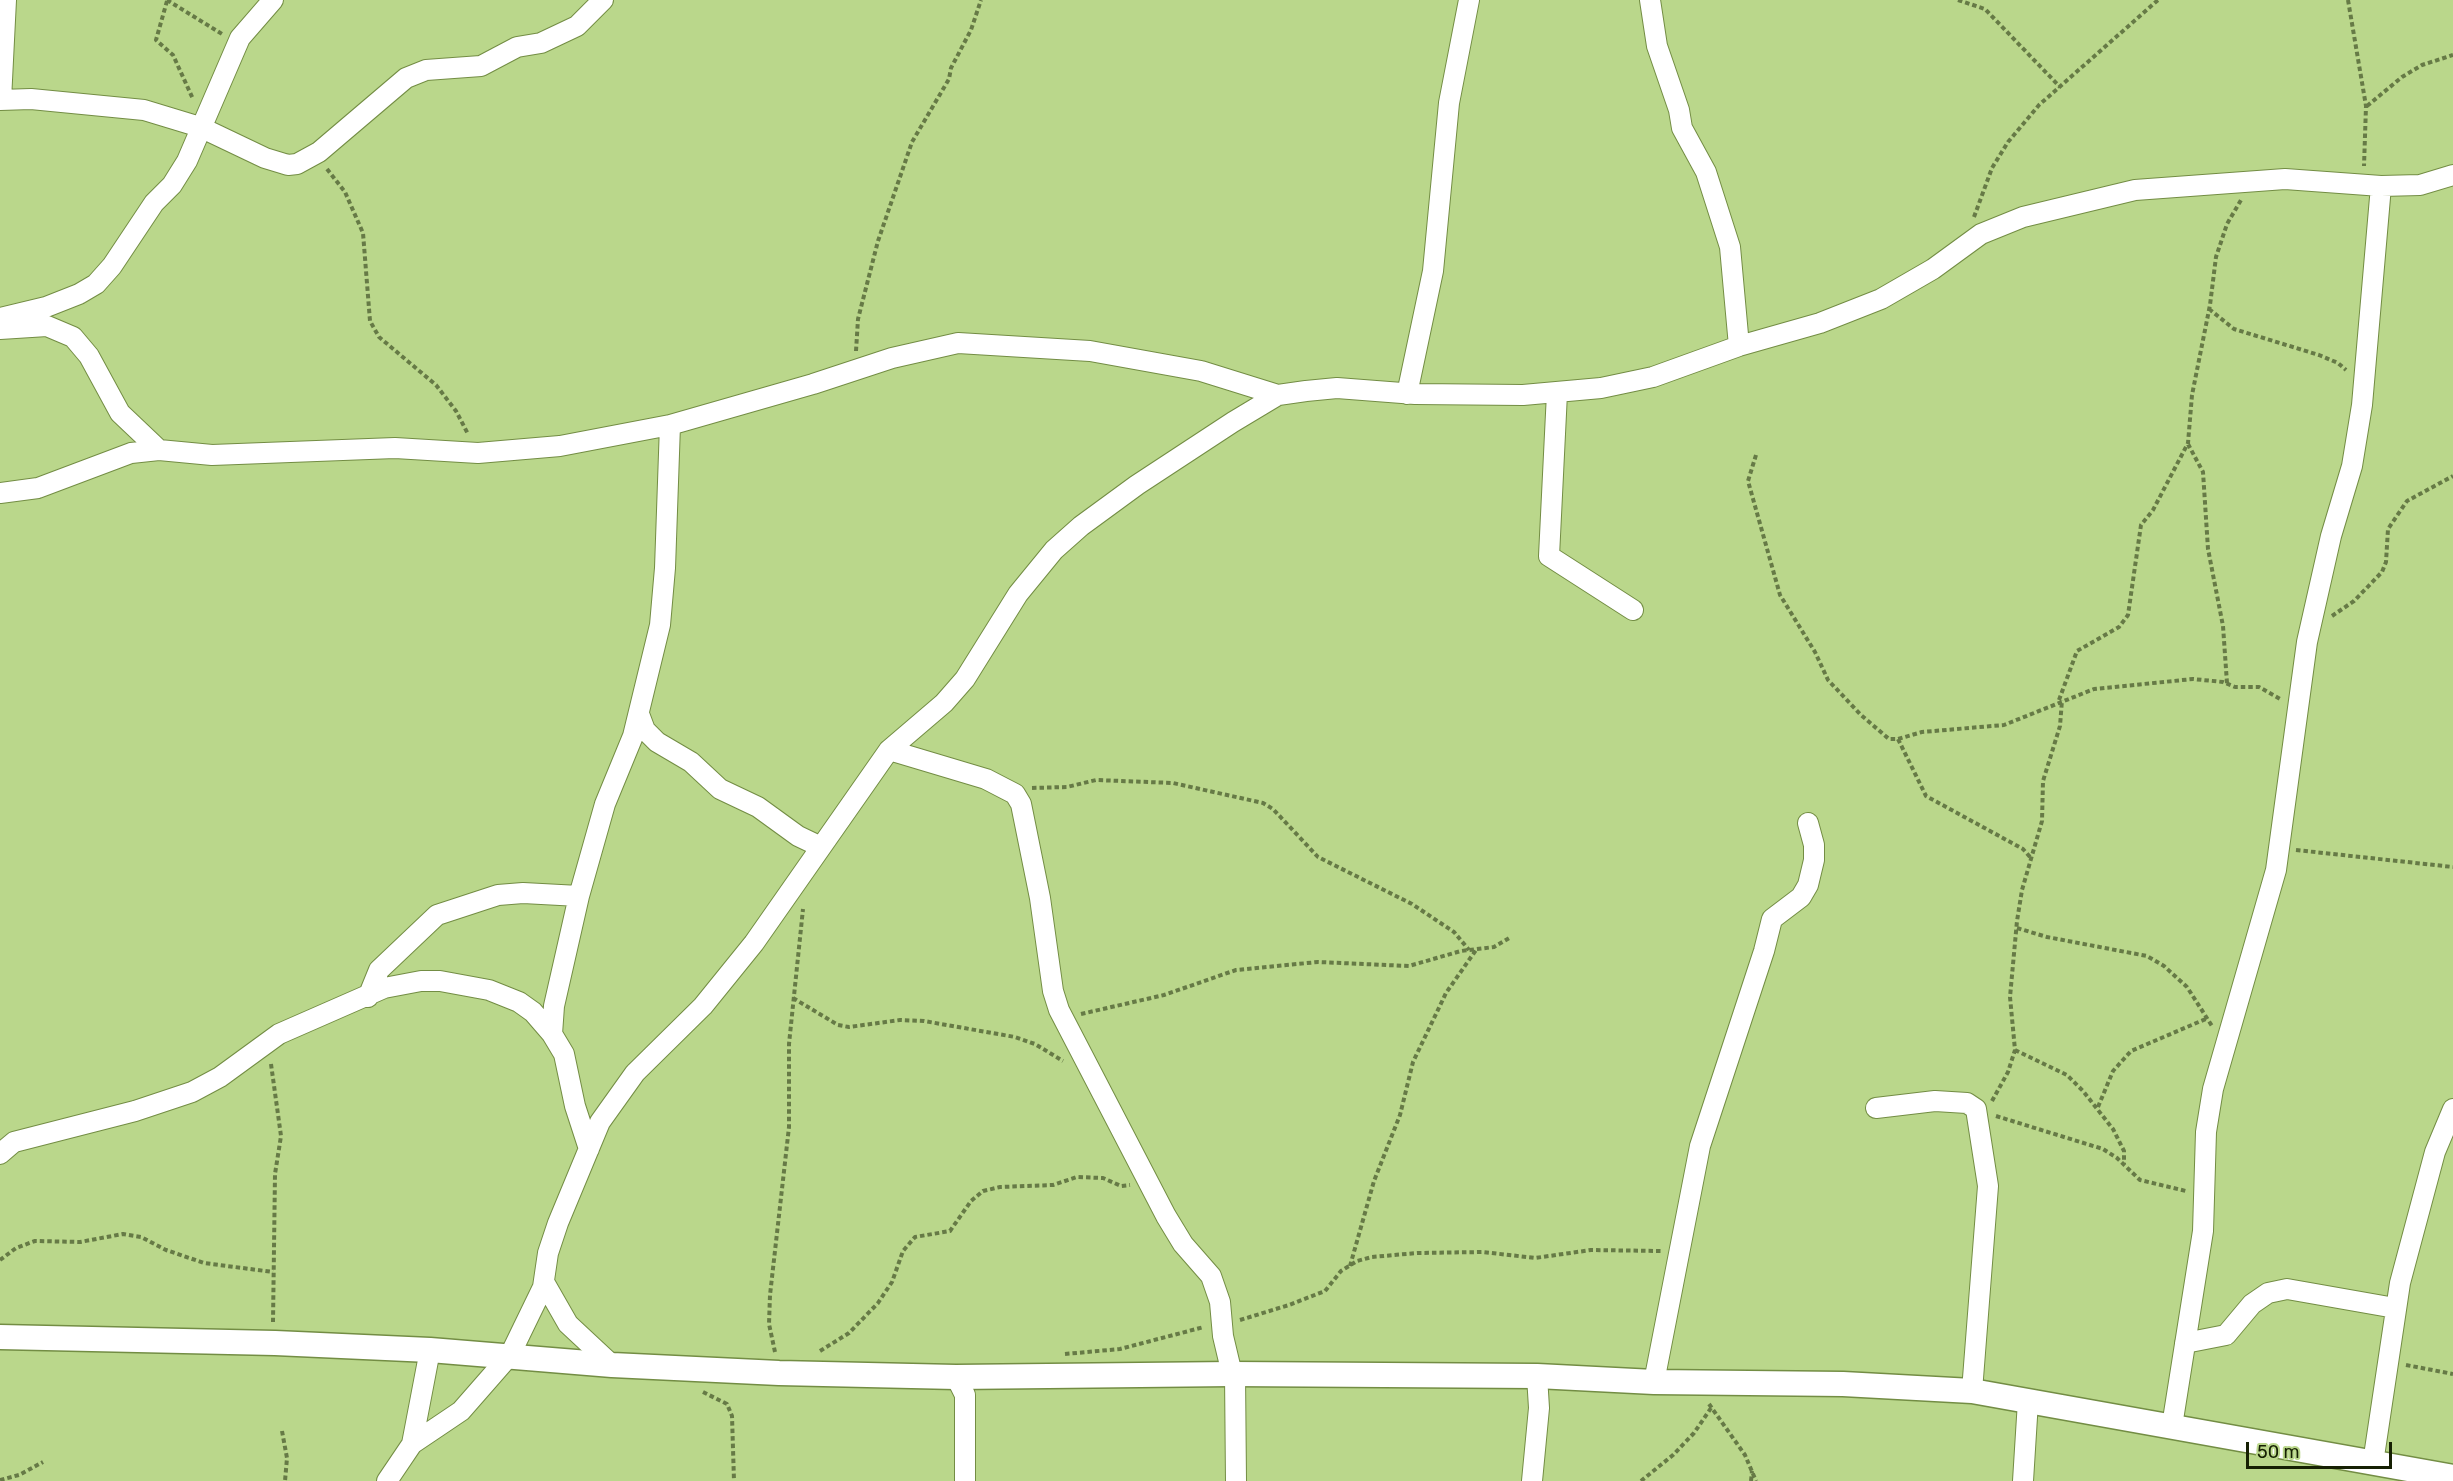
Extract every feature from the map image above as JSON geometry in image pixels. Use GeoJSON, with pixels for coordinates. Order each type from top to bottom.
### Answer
{"type":"FeatureCollection","features":[{"type":"Feature","properties":{"kind":"street"},"geometry":{"type":"LineString","coordinates":[[6,0],[1,100],[31,99],[144,110],[201,124],[249,151],[288,165],[306,161],[319,152],[406,78],[426,70],[481,66],[516,47],[541,43],[577,26],[603,0]]}},
{"type":"Feature","properties":{"kind":"street"},"geometry":{"type":"LineString","coordinates":[[0,318],[46,307],[79,294],[96,284],[112,266],[154,204],[172,185],[187,161],[237,44],[254,19],[273,0]]}},
{"type":"Feature","properties":{"kind":"street"},"geometry":{"type":"LineString","coordinates":[[1407,394],[1433,271],[1449,103],[1469,0]]}},
{"type":"Feature","properties":{"kind":"street"},"geometry":{"type":"LineString","coordinates":[[1650,0],[1658,46],[1679,110],[1682,128],[1709,180],[1730,247],[1739,346]]}},
{"type":"Feature","properties":{"kind":"street"},"geometry":{"type":"LineString","coordinates":[[0,493],[38,488],[131,453],[159,450],[212,455],[395,448],[478,453],[560,446],[670,424],[892,358],[958,344],[1017,345],[1090,351],[1201,371],[1278,395],[1337,388],[1407,394],[1557,393],[1653,377],[1739,346],[1820,323],[1881,299],[1933,269],[1981,234],[2023,217],[2086,200],[2135,190],[2253,180],[2285,179],[2373,186],[2420,185],[2453,175]]}},
{"type":"Feature","properties":{"kind":"street"},"geometry":{"type":"LineString","coordinates":[[2172,1426],[2199,1259],[2205,1194],[2206,1132],[2213,1089],[2276,870],[2309,631],[2331,536],[2352,466],[2363,386],[2373,186]]}},
{"type":"Feature","properties":{"kind":"street"},"geometry":{"type":"LineString","coordinates":[[0,329],[47,326],[73,337],[88,356],[120,413],[159,450]]}},
{"type":"Feature","properties":{"kind":"street"},"geometry":{"type":"LineString","coordinates":[[1557,393],[1549,556],[1633,610]]}},
{"type":"Feature","properties":{"kind":"street"},"geometry":{"type":"LineString","coordinates":[[387,1481],[412,1444],[461,1412],[510,1355],[528,1323],[544,1282],[552,1243],[600,1122],[635,1073],[703,1006],[754,943],[889,750],[944,703],[986,648],[1018,594],[1060,544],[1137,485],[1278,395]]}},
{"type":"Feature","properties":{"kind":"street"},"geometry":{"type":"LineString","coordinates":[[552,1034],[554,1006],[579,896],[605,804],[633,736],[660,625],[665,568],[670,424]]}},
{"type":"Feature","properties":{"kind":"street"},"geometry":{"type":"LineString","coordinates":[[639,714],[645,730],[657,742],[691,762],[720,789],[758,807],[798,836],[821,847]]}},
{"type":"Feature","properties":{"kind":"street"},"geometry":{"type":"LineString","coordinates":[[889,750],[986,779],[1015,794],[1024,814],[1040,897],[1053,991],[1062,1017],[1094,1081],[1131,1145],[1149,1185],[1183,1244],[1212,1276],[1220,1302],[1221,1324],[1234,1374],[1236,1481]]}},
{"type":"Feature","properties":{"kind":"street"},"geometry":{"type":"LineString","coordinates":[[1654,1382],[1700,1146],[1764,951],[1772,919],[1800,897],[1808,885],[1814,860],[1814,845],[1808,823]]}},
{"type":"Feature","properties":{"kind":"street"},"geometry":{"type":"LineString","coordinates":[[368,997],[379,970],[437,915],[498,895],[523,893],[579,896]]}},
{"type":"Feature","properties":{"kind":"street"},"geometry":{"type":"LineString","coordinates":[[0,1154],[14,1143],[192,1092],[220,1077],[267,1042],[301,1024],[368,997],[384,988],[421,981],[464,984],[489,990],[519,1002],[533,1012],[552,1034],[564,1054],[575,1106],[589,1149]]}},
{"type":"Feature","properties":{"kind":"street"},"geometry":{"type":"LineString","coordinates":[[1876,1108],[1935,1101],[1967,1103],[1976,1109],[1983,1119],[1988,1186],[1972,1391]]}},
{"type":"Feature","properties":{"kind":"street"},"geometry":{"type":"LineString","coordinates":[[2373,1463],[2395,1308],[2435,1152],[2453,1109]]}},
{"type":"Feature","properties":{"kind":"street"},"geometry":{"type":"LineString","coordinates":[[544,1282],[568,1324],[612,1365]]}},
{"type":"Feature","properties":{"kind":"street"},"geometry":{"type":"LineString","coordinates":[[2185,1342],[2226,1335],[2253,1304],[2268,1293],[2287,1289],[2395,1308]]}},
{"type":"Feature","properties":{"kind":"street"},"geometry":{"type":"LineString","coordinates":[[0,1337],[275,1343],[430,1350],[612,1365],[779,1373],[956,1377],[1234,1374],[1537,1376],[1654,1382],[1843,1384],[1972,1391],[2453,1477]]}},
{"type":"Feature","properties":{"kind":"street"},"geometry":{"type":"LineString","coordinates":[[412,1444],[430,1350]]}},
{"type":"Feature","properties":{"kind":"street"},"geometry":{"type":"LineString","coordinates":[[1532,1481],[1539,1408],[1537,1376]]}},
{"type":"Feature","properties":{"kind":"street"},"geometry":{"type":"LineString","coordinates":[[956,1377],[965,1395],[965,1481]]}},
{"type":"Feature","properties":{"kind":"street"},"geometry":{"type":"LineString","coordinates":[[2023,1481],[2028,1401]]}},
{"type":"Feature","properties":{"kind":"path"},"geometry":{"type":"LineString","coordinates":[[201,124],[173,55],[156,40],[167,0],[237,44]]}},
{"type":"Feature","properties":{"kind":"path"},"geometry":{"type":"LineString","coordinates":[[858,369],[855,336],[884,220],[912,142],[949,79],[951,68],[971,30],[981,0]]}},
{"type":"Feature","properties":{"kind":"path"},"geometry":{"type":"LineString","coordinates":[[1958,0],[1985,9],[2060,87]]}},
{"type":"Feature","properties":{"kind":"path"},"geometry":{"type":"LineString","coordinates":[[1964,247],[1992,168],[2008,142],[2039,105],[2158,0]]}},
{"type":"Feature","properties":{"kind":"path"},"geometry":{"type":"LineString","coordinates":[[2348,0],[2366,106],[2364,133],[2373,186]]}},
{"type":"Feature","properties":{"kind":"path"},"geometry":{"type":"LineString","coordinates":[[2366,106],[2402,76],[2422,65],[2453,55]]}},
{"type":"Feature","properties":{"kind":"path"},"geometry":{"type":"LineString","coordinates":[[319,152],[328,171],[345,192],[363,233],[370,321],[379,337],[442,393],[456,411],[478,453]]}},
{"type":"Feature","properties":{"kind":"path"},"geometry":{"type":"LineString","coordinates":[[2205,1194],[2150,1184],[2140,1179],[2112,1154],[2091,1145],[1983,1119],[2008,1072],[2015,1050],[2010,997],[2017,928],[2022,890],[2042,821],[2043,781],[2060,726],[2061,700],[2077,651],[2125,621],[2141,525],[2152,510],[2188,443],[2192,395],[2209,309],[2213,273],[2222,239],[2253,180]]}},
{"type":"Feature","properties":{"kind":"path"},"geometry":{"type":"LineString","coordinates":[[2209,309],[2234,329],[2338,363],[2363,386]]}},
{"type":"Feature","properties":{"kind":"path"},"geometry":{"type":"LineString","coordinates":[[2188,443],[2203,472],[2208,549],[2223,626],[2227,683]]}},
{"type":"Feature","properties":{"kind":"path"},"geometry":{"type":"LineString","coordinates":[[1756,455],[1748,481],[1780,595],[1836,691],[1883,735],[1898,739],[1922,732],[2004,725],[2061,700],[2094,689],[2193,679],[2265,689],[2279,699],[2297,705]]}},
{"type":"Feature","properties":{"kind":"path"},"geometry":{"type":"LineString","coordinates":[[2309,631],[2354,601],[2382,572],[2386,562],[2388,529],[2407,501],[2453,476]]}},
{"type":"Feature","properties":{"kind":"path"},"geometry":{"type":"LineString","coordinates":[[1898,739],[1926,796],[2023,849],[2031,859]]}},
{"type":"Feature","properties":{"kind":"path"},"geometry":{"type":"LineString","coordinates":[[1004,787],[1067,787],[1096,780],[1173,783],[1263,803],[1273,809],[1318,857],[1412,904],[1454,932],[1469,951]]}},
{"type":"Feature","properties":{"kind":"path"},"geometry":{"type":"LineString","coordinates":[[2279,849],[2453,867]]}},
{"type":"Feature","properties":{"kind":"path"},"geometry":{"type":"LineString","coordinates":[[779,1373],[769,1324],[774,1254],[789,1127],[789,1044],[804,898]]}},
{"type":"Feature","properties":{"kind":"path"},"geometry":{"type":"LineString","coordinates":[[2017,928],[2047,937],[2147,956],[2164,966],[2187,987],[2208,1018],[2224,1051]]}},
{"type":"Feature","properties":{"kind":"path"},"geometry":{"type":"LineString","coordinates":[[1062,1017],[1094,1012],[1164,995],[1236,970],[1318,962],[1409,966],[1494,947],[1511,937]]}},
{"type":"Feature","properties":{"kind":"path"},"geometry":{"type":"LineString","coordinates":[[1350,1266],[1374,1181],[1400,1116],[1407,1078],[1413,1062],[1446,993],[1476,950]]}},
{"type":"Feature","properties":{"kind":"path"},"geometry":{"type":"LineString","coordinates":[[793,998],[838,1025],[849,1027],[900,1020],[924,1021],[1015,1037],[1035,1044],[1094,1081]]}},
{"type":"Feature","properties":{"kind":"path"},"geometry":{"type":"LineString","coordinates":[[2098,1107],[2113,1071],[2131,1051],[2208,1018]]}},
{"type":"Feature","properties":{"kind":"path"},"geometry":{"type":"LineString","coordinates":[[267,1042],[280,1136],[275,1174],[272,1317],[275,1343]]}},
{"type":"Feature","properties":{"kind":"path"},"geometry":{"type":"LineString","coordinates":[[2015,1050],[2067,1075],[2098,1107],[2124,1151],[2124,1165]]}},
{"type":"Feature","properties":{"kind":"path"},"geometry":{"type":"LineString","coordinates":[[812,1356],[849,1333],[878,1304],[892,1282],[903,1251],[915,1237],[950,1231],[971,1201],[983,1191],[1000,1187],[1053,1185],[1077,1177],[1103,1178],[1121,1186],[1149,1185]]}},
{"type":"Feature","properties":{"kind":"path"},"geometry":{"type":"LineString","coordinates":[[0,1260],[16,1248],[35,1241],[80,1242],[123,1234],[141,1237],[166,1250],[204,1263],[273,1272]]}},
{"type":"Feature","properties":{"kind":"path"},"geometry":{"type":"LineString","coordinates":[[1048,1375],[1066,1352],[1120,1349],[1289,1305],[1325,1291],[1341,1271],[1372,1257],[1418,1252],[1483,1252],[1535,1258],[1591,1250],[1629,1253],[1679,1250]]}},
{"type":"Feature","properties":{"kind":"path"},"geometry":{"type":"LineString","coordinates":[[2387,1362],[2453,1374]]}},
{"type":"Feature","properties":{"kind":"path"},"geometry":{"type":"LineString","coordinates":[[1698,1382],[1711,1408],[1745,1455],[1756,1481]]}},
{"type":"Feature","properties":{"kind":"path"},"geometry":{"type":"LineString","coordinates":[[698,1391],[727,1404],[732,1416],[735,1445],[734,1481]]}},
{"type":"Feature","properties":{"kind":"path"},"geometry":{"type":"LineString","coordinates":[[1641,1481],[1673,1455],[1694,1432],[1711,1408]]}},
{"type":"Feature","properties":{"kind":"path"},"geometry":{"type":"LineString","coordinates":[[282,1431],[287,1458],[285,1481]]}},
{"type":"Feature","properties":{"kind":"path"},"geometry":{"type":"LineString","coordinates":[[0,1480],[19,1475],[43,1462]]}},
{"type":"Feature","properties":{"kind":"path"},"geometry":{"type":"LineString","coordinates":[[1750,1481],[1752,1470]]}}]}
